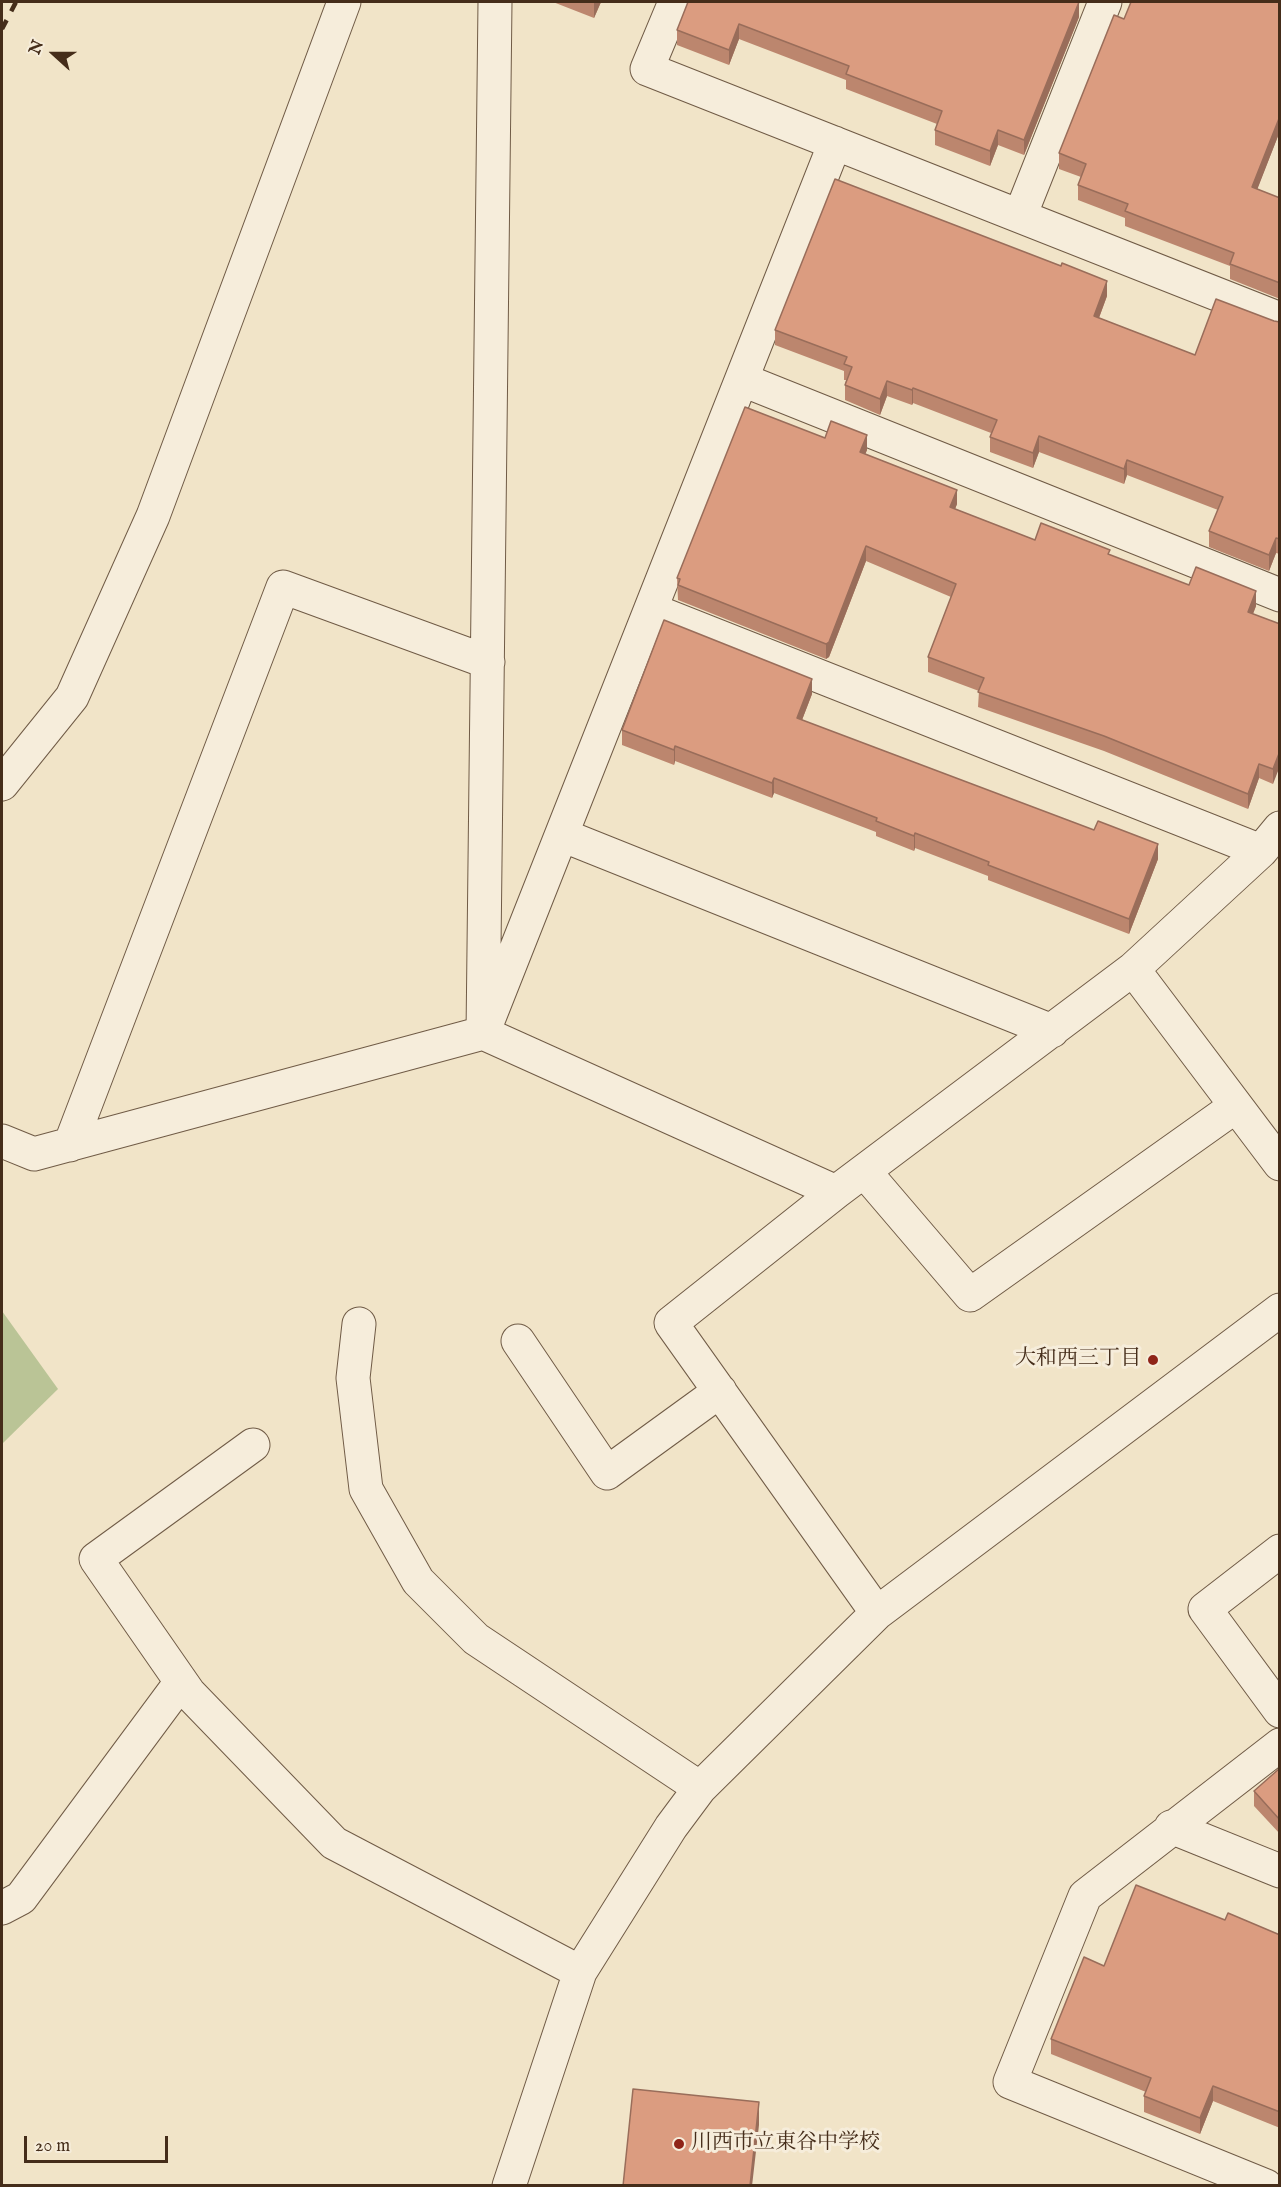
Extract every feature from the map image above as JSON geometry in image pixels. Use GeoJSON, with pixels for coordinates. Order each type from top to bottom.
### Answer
{"type":"FeatureCollection","features":[{"type":"Feature","properties":{"kind":"street"},"geometry":{"type":"LineString","coordinates":[[2,784],[72,698],[153,516],[344,2]]}},
{"type":"Feature","properties":{"kind":"street"},"geometry":{"type":"LineString","coordinates":[[483,1033],[495,2]]}},
{"type":"Feature","properties":{"kind":"street"},"geometry":{"type":"LineString","coordinates":[[675,2],[647,69],[1020,216],[1277,312]]}},
{"type":"Feature","properties":{"kind":"street"},"geometry":{"type":"LineString","coordinates":[[1020,216],[1105,2]]}},
{"type":"Feature","properties":{"kind":"street"},"geometry":{"type":"LineString","coordinates":[[483,1033],[835,143]]}},
{"type":"Feature","properties":{"kind":"street"},"geometry":{"type":"LineString","coordinates":[[743,380],[1280,596]]}},
{"type":"Feature","properties":{"kind":"street"},"geometry":{"type":"LineString","coordinates":[[70,1145],[283,587],[488,662]]}},
{"type":"Feature","properties":{"kind":"street"},"geometry":{"type":"LineString","coordinates":[[652,610],[1270,840],[1133,969],[836,1192],[671,1323],[878,1613]]}},
{"type":"Feature","properties":{"kind":"street"},"geometry":{"type":"LineString","coordinates":[[562,835],[1052,1031]]}},
{"type":"Feature","properties":{"kind":"street"},"geometry":{"type":"LineString","coordinates":[[1133,969],[1280,1164]]}},
{"type":"Feature","properties":{"kind":"street"},"geometry":{"type":"LineString","coordinates":[[2,1141],[34,1154],[483,1033],[836,1192]]}},
{"type":"Feature","properties":{"kind":"street"},"geometry":{"type":"LineString","coordinates":[[864,1171],[970,1295],[1236,1106]]}},
{"type":"Feature","properties":{"kind":"street"},"geometry":{"type":"LineString","coordinates":[[509,2186],[579,1972],[671,1827],[700,1788],[878,1613],[1280,1310]]}},
{"type":"Feature","properties":{"kind":"street"},"geometry":{"type":"LineString","coordinates":[[359,1324],[352,1378],[366,1489],[418,1581],[476,1639],[700,1788]]}},
{"type":"Feature","properties":{"kind":"street"},"geometry":{"type":"LineString","coordinates":[[518,1341],[608,1473],[720,1391]]}},
{"type":"Feature","properties":{"kind":"street"},"geometry":{"type":"LineString","coordinates":[[253,1445],[96,1559],[189,1693],[334,1843],[579,1972]]}},
{"type":"Feature","properties":{"kind":"street"},"geometry":{"type":"LineString","coordinates":[[1280,1551],[1205,1608],[1280,1711]]}},
{"type":"Feature","properties":{"kind":"street"},"geometry":{"type":"LineString","coordinates":[[2,1908],[21,1898],[181,1682]]}},
{"type":"Feature","properties":{"kind":"street"},"geometry":{"type":"LineString","coordinates":[[1266,2186],[1010,2082],[1085,1896],[1280,1745]]}},
{"type":"Feature","properties":{"kind":"street"},"geometry":{"type":"LineString","coordinates":[[1172,1827],[1280,1872]]}},
{"type":"Feature","properties":{"kind":"green space"},"geometry":{"type":"Polygon","coordinates":[[[2,1311],[58,1389],[2,1444],[2,1311]]]}},
{"type":"Feature","properties":{"kind":"building"},"geometry":{"type":"Polygon","coordinates":[[[688,2],[1079,2],[1024,140],[998,130],[990,151],[935,130],[942,111],[846,74],[849,66],[739,24],[729,50],[677,30],[688,2]]]}},
{"type":"Feature","properties":{"kind":"building"},"geometry":{"type":"Polygon","coordinates":[[[1131,2],[1280,2],[1280,116],[1252,187],[1280,198],[1280,283],[1230,264],[1234,253],[1125,211],[1128,204],[1078,185],[1086,164],[1059,153],[1114,15],[1124,19],[1131,2]]]}},
{"type":"Feature","properties":{"kind":"building"},"geometry":{"type":"Polygon","coordinates":[[[835,179],[1061,266],[1062,263],[1107,281],[1094,316],[1195,355],[1216,299],[1280,322],[1280,539],[1276,538],[1269,555],[1209,531],[1223,497],[1127,460],[1124,469],[1039,436],[1033,453],[990,437],[997,420],[913,388],[912,390],[887,381],[880,399],[845,385],[852,367],[844,364],[847,357],[775,330],[835,179]]]}},
{"type":"Feature","properties":{"kind":"building"},"geometry":{"type":"Polygon","coordinates":[[[745,407],[825,438],[831,421],[867,435],[860,452],[957,490],[950,507],[1035,540],[1041,523],[1110,550],[1108,554],[1189,585],[1196,567],[1256,591],[1248,612],[1280,624],[1280,751],[1273,769],[1259,764],[1248,794],[1104,736],[978,692],[984,678],[928,657],[956,584],[866,546],[829,642],[826,644],[678,585],[680,579],[677,578],[745,407]]]}},
{"type":"Feature","properties":{"kind":"building"},"geometry":{"type":"Polygon","coordinates":[[[664,620],[812,679],[797,718],[1094,830],[1098,821],[1158,844],[1129,919],[988,865],[989,862],[915,833],[914,836],[876,821],[877,818],[774,778],[772,783],[675,746],[674,750],[622,730],[664,620]]]}},
{"type":"Feature","properties":{"kind":"building"},"geometry":{"type":"Polygon","coordinates":[[[1280,1768],[1280,1820],[1254,1791],[1280,1768]]]}},
{"type":"Feature","properties":{"kind":"building"},"geometry":{"type":"Polygon","coordinates":[[[1136,1885],[1225,1920],[1228,1913],[1280,1935],[1280,2112],[1213,2086],[1200,2118],[1144,2096],[1151,2078],[1051,2039],[1084,1957],[1104,1966],[1136,1885]]]}},
{"type":"Feature","properties":{"kind":"building"},"geometry":{"type":"Polygon","coordinates":[[[633,2089],[759,2102],[750,2186],[623,2186],[633,2089]]]}},
{"type":"Feature","properties":{"kind":"railway"},"geometry":{"type":"LineString","coordinates":[[2,29],[16,2]]}},
{"type":"Feature","properties":{"kind":"place","name":"大和西三丁目"},"geometry":{"type":"Point","coordinates":[1153,1360]}},
{"type":"Feature","properties":{"kind":"place","name":"川西市立東谷中学校"},"geometry":{"type":"Point","coordinates":[679,2144]}}]}
